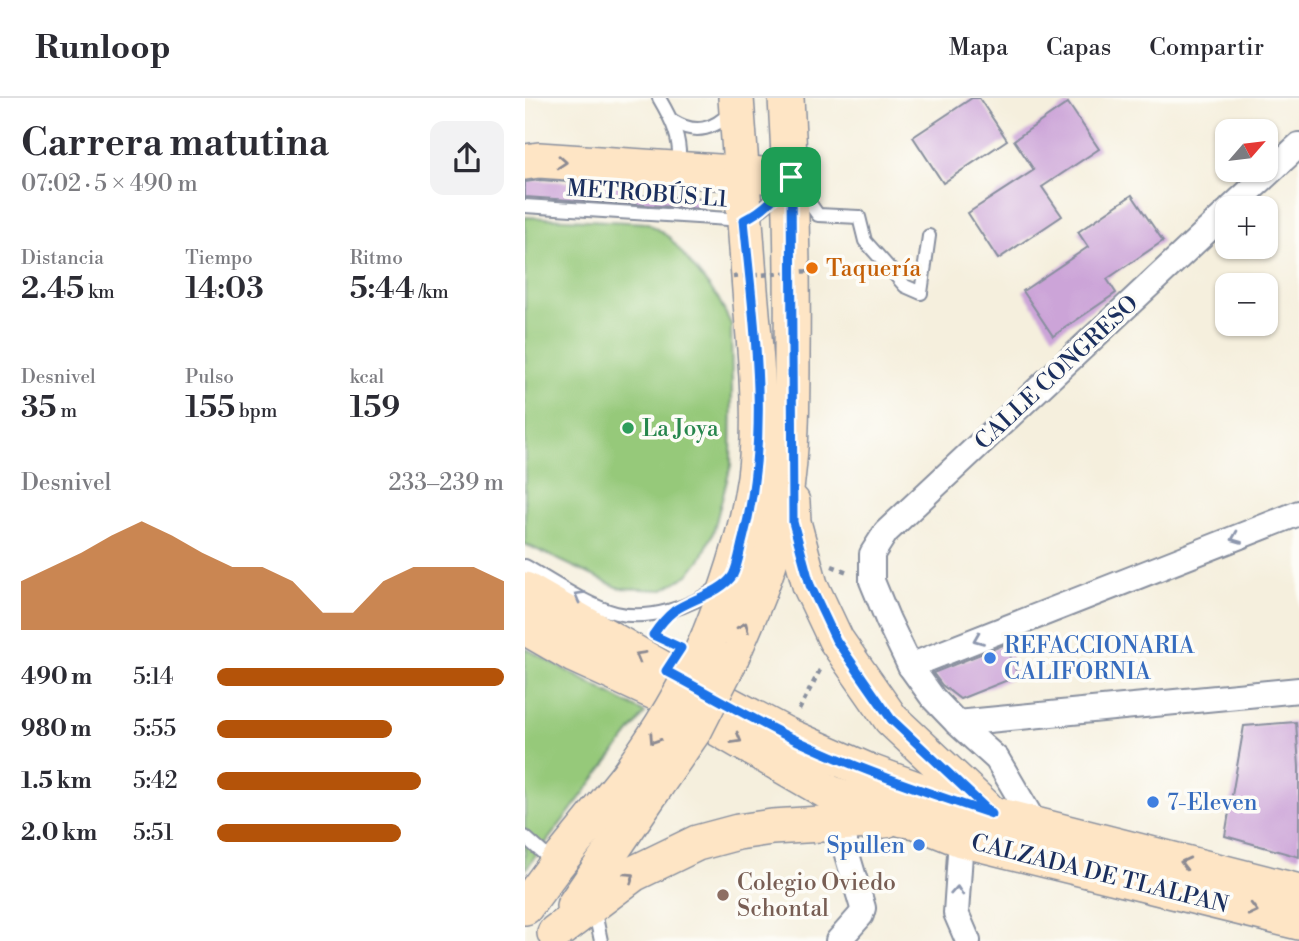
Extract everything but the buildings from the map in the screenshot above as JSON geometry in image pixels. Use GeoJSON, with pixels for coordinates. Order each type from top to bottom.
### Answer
{"type":"FeatureCollection","features":[{"type":"Feature","properties":{"kind":"main road"},"geometry":{"type":"LineString","coordinates":[[786,98],[791,177],[793,522],[810,585],[836,640],[891,719],[992,814]]}},
{"type":"Feature","properties":{"kind":"main road"},"geometry":{"type":"LineString","coordinates":[[720,648],[732,576],[746,529],[758,446],[758,398],[736,103]]}},
{"type":"Feature","properties":{"kind":"main road"},"geometry":{"type":"LineString","coordinates":[[525,162],[539,160],[791,177]]}},
{"type":"Feature","properties":{"kind":"main road"},"geometry":{"type":"LineString","coordinates":[[553,937],[641,782],[647,749],[684,691],[720,648],[758,594],[776,540],[791,449]]}},
{"type":"Feature","properties":{"kind":"main road","name":"CALZADA DE TLALPAN"},"geometry":{"type":"LineString","coordinates":[[525,590],[666,671],[786,735],[870,772],[992,814],[1299,892]]}},
{"type":"Feature","properties":{"kind":"main road","name":"CALZADA DE TLALPAN"},"geometry":{"type":"LineString","coordinates":[[525,627],[574,655],[657,693],[830,793],[961,839],[1299,922]]}},
{"type":"Feature","properties":{"kind":"main road"},"geometry":{"type":"LineString","coordinates":[[525,907],[556,865],[641,782]]}},
{"type":"Feature","properties":{"kind":"main road"},"geometry":{"type":"LineString","coordinates":[[553,937],[633,874],[697,843],[738,832],[772,827],[903,819]]}},
{"type":"Feature","properties":{"kind":"street"},"geometry":{"type":"LineString","coordinates":[[1244,196],[1299,145]]}},
{"type":"Feature","properties":{"kind":"street","name":"CALLE CONGRESO"},"geometry":{"type":"LineString","coordinates":[[910,666],[872,581],[872,554],[886,532],[1215,223]]}},
{"type":"Feature","properties":{"kind":"street"},"geometry":{"type":"LineString","coordinates":[[1035,824],[997,759],[933,698],[910,666],[1299,513]]}},
{"type":"Feature","properties":{"kind":"street"},"geometry":{"type":"LineString","coordinates":[[957,723],[1299,690]]}},
{"type":"Feature","properties":{"kind":"street"},"geometry":{"type":"LineString","coordinates":[[838,941],[861,915],[863,908],[846,851],[843,822]]}},
{"type":"Feature","properties":{"kind":"street"},"geometry":{"type":"LineString","coordinates":[[961,839],[956,913],[968,941]]}},
{"type":"Feature","properties":{"kind":"lane"},"geometry":{"type":"LineString","coordinates":[[659,98],[676,126],[679,169]]}},
{"type":"Feature","properties":{"kind":"lane"},"geometry":{"type":"LineString","coordinates":[[676,126],[703,130],[723,120],[736,103]]}},
{"type":"Feature","properties":{"kind":"lane"},"geometry":{"type":"LineString","coordinates":[[791,177],[818,215],[859,217],[865,241],[905,286],[921,293],[929,236]]}},
{"type":"Feature","properties":{"kind":"lane","name":"METROBÚS L1"},"geometry":{"type":"LineString","coordinates":[[525,206],[744,220],[759,213],[777,196],[791,177]]}},
{"type":"Feature","properties":{"kind":"lane"},"geometry":{"type":"LineString","coordinates":[[525,566],[596,606],[631,615],[659,613],[681,607],[714,590],[732,576]]}},
{"type":"Feature","properties":{"kind":"lane"},"geometry":{"type":"LineString","coordinates":[[525,837],[556,865]]}},
{"type":"Feature","properties":{"kind":"lane"},"geometry":{"type":"LineString","coordinates":[[593,904],[601,941]]}},
{"type":"Feature","properties":{"kind":"path"},"geometry":{"type":"LineString","coordinates":[[730,286],[731,276],[810,271]]}},
{"type":"Feature","properties":{"kind":"path"},"geometry":{"type":"LineString","coordinates":[[786,735],[836,640]]}},
{"type":"Feature","properties":{"kind":"green space","name":"La Joya"},"geometry":{"type":"Polygon","coordinates":[[[525,217],[648,223],[670,238],[718,298],[731,324],[731,465],[713,533],[702,557],[688,575],[662,590],[619,588],[525,544],[525,217]]]}},
{"type":"Feature","properties":{"kind":"green space"},"geometry":{"type":"Polygon","coordinates":[[[525,648],[645,713],[525,870],[525,648]]]}},
{"type":"Feature","properties":{"kind":"place","name":"Taquería"},"geometry":{"type":"Point","coordinates":[812,268]}},
{"type":"Feature","properties":{"kind":"place","name":"La Joya"},"geometry":{"type":"Point","coordinates":[628,428]}},
{"type":"Feature","properties":{"kind":"place","name":"REFACCIONARIA CALIFORNIA"},"geometry":{"type":"Point","coordinates":[990,658]}},
{"type":"Feature","properties":{"kind":"place","name":"7-Eleven"},"geometry":{"type":"Point","coordinates":[1153,802]}},
{"type":"Feature","properties":{"kind":"place","name":"Spullen"},"geometry":{"type":"Point","coordinates":[919,845]}},
{"type":"Feature","properties":{"kind":"place","name":"Colegio Oviedo Schontal"},"geometry":{"type":"Point","coordinates":[723,895]}},
{"type":"Feature","properties":{"kind":"route"},"geometry":{"type":"LineString","coordinates":[[791,177],[793,522],[810,585],[836,640],[891,719],[992,814],[870,772],[786,735],[666,671],[681,648],[653,635],[676,609],[714,590],[732,576],[738,558],[751,504],[758,446],[755,346],[744,220],[759,213],[777,196],[791,177]]}}]}
